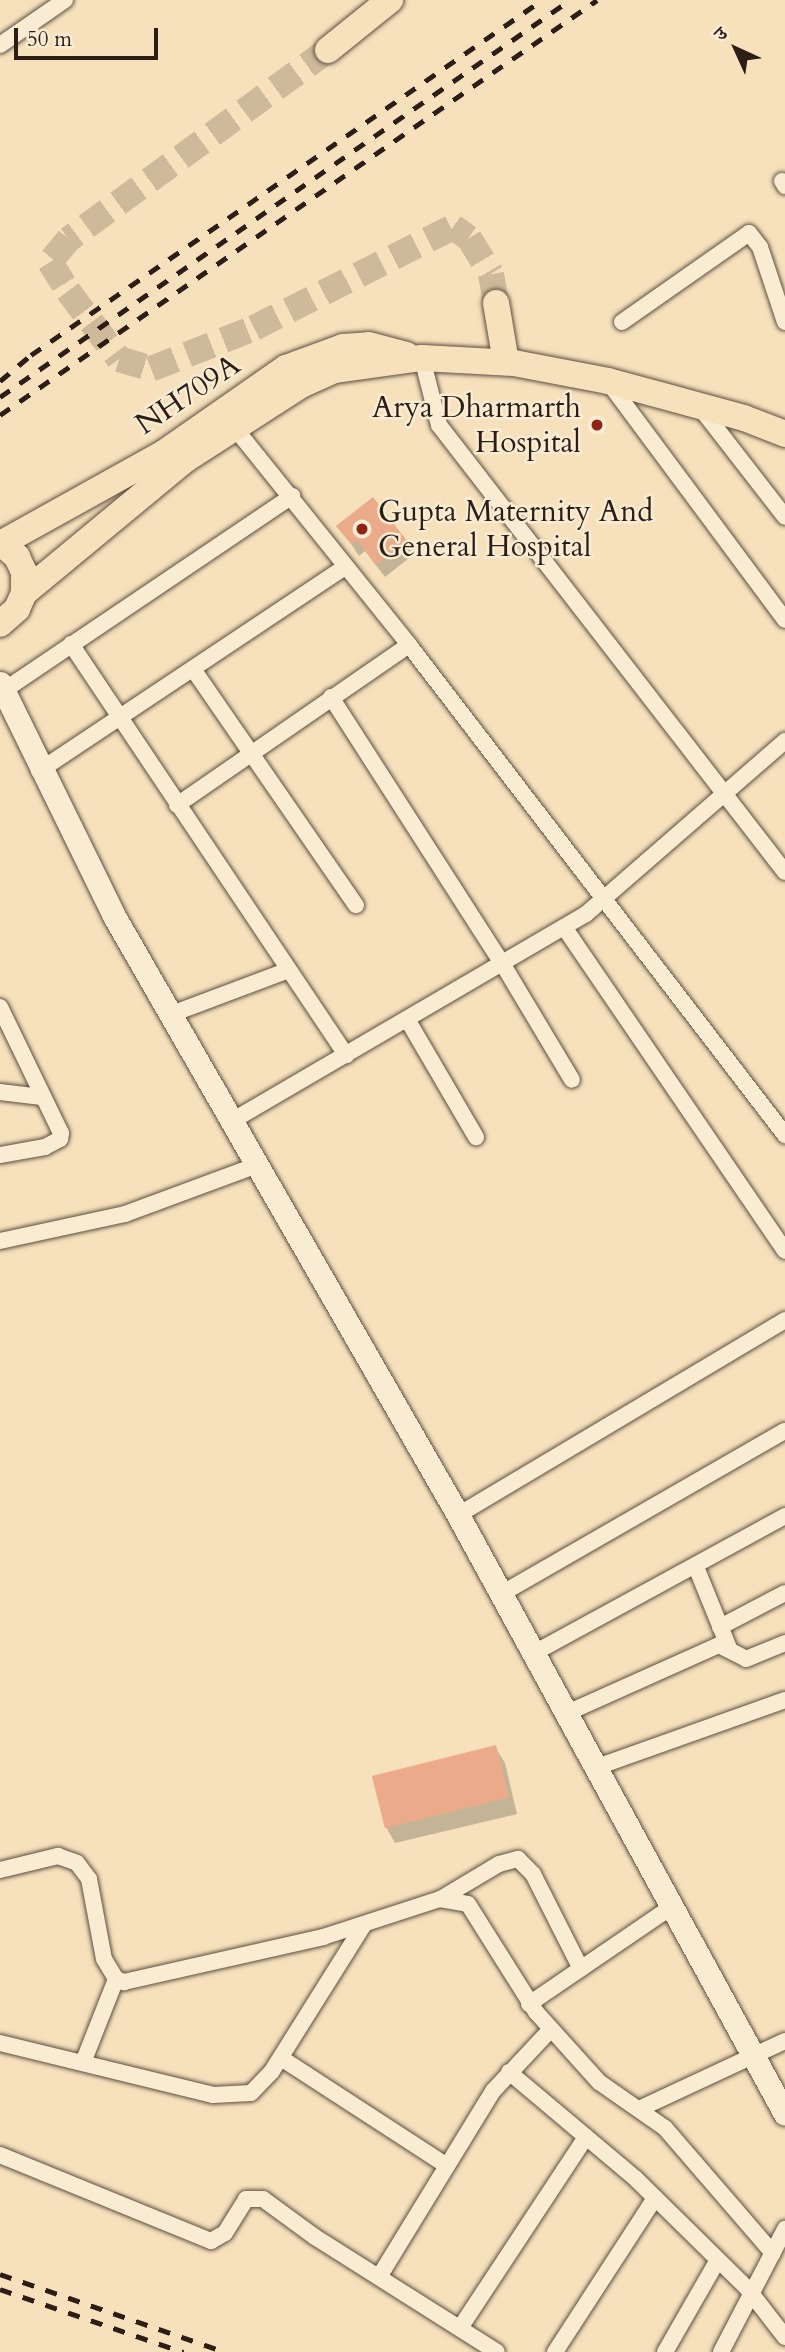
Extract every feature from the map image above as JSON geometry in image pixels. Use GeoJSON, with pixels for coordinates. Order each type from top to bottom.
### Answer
{"type":"FeatureCollection","features":[{"type":"Feature","properties":{"kind":"highway"},"geometry":{"type":"LineString","coordinates":[[328,50],[390,0]]}},
{"type":"Feature","properties":{"kind":"highway"},"geometry":{"type":"LineString","coordinates":[[496,303],[506,362]]}},
{"type":"Feature","properties":{"kind":"highway","name":"NH709A"},"geometry":{"type":"LineString","coordinates":[[1,542],[129,475],[286,368],[318,354],[369,345],[422,358]]}},
{"type":"Feature","properties":{"kind":"highway","name":"NH709A"},"geometry":{"type":"LineString","coordinates":[[0,624],[18,608],[24,593],[176,467],[303,384],[334,370],[422,358],[506,362],[608,381],[698,405],[785,434]]}},
{"type":"Feature","properties":{"kind":"highway"},"geometry":{"type":"LineString","coordinates":[[1,542],[20,565],[24,593]]}},
{"type":"Feature","properties":{"kind":"main road"},"geometry":{"type":"LineString","coordinates":[[1,687],[39,771],[169,1015],[458,1515],[785,2114]]}},
{"type":"Feature","properties":{"kind":"street"},"geometry":{"type":"LineString","coordinates":[[0,45],[65,0]]}},
{"type":"Feature","properties":{"kind":"street"},"geometry":{"type":"LineString","coordinates":[[622,321],[749,233],[757,237],[785,322]]}},
{"type":"Feature","properties":{"kind":"street"},"geometry":{"type":"LineString","coordinates":[[422,358],[430,402],[439,425],[785,873]]}},
{"type":"Feature","properties":{"kind":"street"},"geometry":{"type":"LineString","coordinates":[[608,381],[785,620]]}},
{"type":"Feature","properties":{"kind":"street"},"geometry":{"type":"LineString","coordinates":[[698,405],[785,517]]}},
{"type":"Feature","properties":{"kind":"street"},"geometry":{"type":"LineString","coordinates":[[234,427],[409,645],[785,1135]]}},
{"type":"Feature","properties":{"kind":"street"},"geometry":{"type":"LineString","coordinates":[[1,687],[71,645],[292,496]]}},
{"type":"Feature","properties":{"kind":"street"},"geometry":{"type":"LineString","coordinates":[[39,771],[345,567]]}},
{"type":"Feature","properties":{"kind":"street"},"geometry":{"type":"LineString","coordinates":[[71,645],[118,719],[346,1055]]}},
{"type":"Feature","properties":{"kind":"street"},"geometry":{"type":"LineString","coordinates":[[177,805],[251,751],[409,645]]}},
{"type":"Feature","properties":{"kind":"street"},"geometry":{"type":"LineString","coordinates":[[193,669],[356,905]]}},
{"type":"Feature","properties":{"kind":"street"},"geometry":{"type":"LineString","coordinates":[[331,698],[502,963],[572,1080]]}},
{"type":"Feature","properties":{"kind":"street"},"geometry":{"type":"LineString","coordinates":[[230,1122],[564,927],[604,900],[785,741]]}},
{"type":"Feature","properties":{"kind":"street"},"geometry":{"type":"LineString","coordinates":[[564,927],[785,1251]]}},
{"type":"Feature","properties":{"kind":"street"},"geometry":{"type":"LineString","coordinates":[[169,1015],[289,970]]}},
{"type":"Feature","properties":{"kind":"street"},"geometry":{"type":"LineString","coordinates":[[0,1007],[61,1139],[45,1147],[0,1155]]}},
{"type":"Feature","properties":{"kind":"street"},"geometry":{"type":"LineString","coordinates":[[407,1019],[476,1137]]}},
{"type":"Feature","properties":{"kind":"street"},"geometry":{"type":"LineString","coordinates":[[0,1092],[42,1097]]}},
{"type":"Feature","properties":{"kind":"street"},"geometry":{"type":"LineString","coordinates":[[0,1241],[125,1214],[255,1166]]}},
{"type":"Feature","properties":{"kind":"street"},"geometry":{"type":"LineString","coordinates":[[458,1515],[785,1320]]}},
{"type":"Feature","properties":{"kind":"street"},"geometry":{"type":"LineString","coordinates":[[501,1594],[785,1430]]}},
{"type":"Feature","properties":{"kind":"street"},"geometry":{"type":"LineString","coordinates":[[534,1653],[696,1567],[785,1516]]}},
{"type":"Feature","properties":{"kind":"street"},"geometry":{"type":"LineString","coordinates":[[696,1567],[729,1648]]}},
{"type":"Feature","properties":{"kind":"street"},"geometry":{"type":"LineString","coordinates":[[720,1627],[785,1593]]}},
{"type":"Feature","properties":{"kind":"street"},"geometry":{"type":"LineString","coordinates":[[567,1713],[719,1646],[729,1648],[746,1659],[785,1643]]}},
{"type":"Feature","properties":{"kind":"street"},"geometry":{"type":"LineString","coordinates":[[597,1767],[785,1700]]}},
{"type":"Feature","properties":{"kind":"street"},"geometry":{"type":"LineString","coordinates":[[0,1870],[58,1856],[77,1863],[89,1879],[104,1959],[116,1979]]}},
{"type":"Feature","properties":{"kind":"street"},"geometry":{"type":"LineString","coordinates":[[116,1979],[144,1978],[363,1926],[440,1899],[499,1864],[518,1859],[533,1874],[581,1969]]}},
{"type":"Feature","properties":{"kind":"street"},"geometry":{"type":"LineString","coordinates":[[440,1899],[457,1899],[476,1913],[529,2004],[598,2082],[665,2128],[773,2253]]}},
{"type":"Feature","properties":{"kind":"street"},"geometry":{"type":"LineString","coordinates":[[529,2004],[671,1908]]}},
{"type":"Feature","properties":{"kind":"street"},"geometry":{"type":"LineString","coordinates":[[0,2043],[84,2060],[157,2082],[239,2096],[261,2086],[363,1926]]}},
{"type":"Feature","properties":{"kind":"street"},"geometry":{"type":"LineString","coordinates":[[84,2060],[116,1979]]}},
{"type":"Feature","properties":{"kind":"street"},"geometry":{"type":"LineString","coordinates":[[379,2277],[509,2072],[551,2029]]}},
{"type":"Feature","properties":{"kind":"street"},"geometry":{"type":"LineString","coordinates":[[639,2109],[785,2041]]}},
{"type":"Feature","properties":{"kind":"street"},"geometry":{"type":"LineString","coordinates":[[281,2058],[447,2166]]}},
{"type":"Feature","properties":{"kind":"street"},"geometry":{"type":"LineString","coordinates":[[509,2072],[655,2198],[753,2295],[785,2337]]}},
{"type":"Feature","properties":{"kind":"street"},"geometry":{"type":"LineString","coordinates":[[460,2328],[586,2137]]}},
{"type":"Feature","properties":{"kind":"street"},"geometry":{"type":"LineString","coordinates":[[0,2155],[211,2241],[225,2233],[246,2199],[263,2199],[497,2352]]}},
{"type":"Feature","properties":{"kind":"street"},"geometry":{"type":"LineString","coordinates":[[555,2352],[655,2198]]}},
{"type":"Feature","properties":{"kind":"street"},"geometry":{"type":"LineString","coordinates":[[721,2352],[785,2229]]}},
{"type":"Feature","properties":{"kind":"street"},"geometry":{"type":"LineString","coordinates":[[666,2352],[718,2260]]}},
{"type":"Feature","properties":{"kind":"building"},"geometry":{"type":"Polygon","coordinates":[[[373,497],[407,541],[376,565],[357,540],[351,544],[336,526],[373,497]]]}},
{"type":"Feature","properties":{"kind":"building"},"geometry":{"type":"Polygon","coordinates":[[[496,1745],[509,1797],[385,1828],[372,1776],[496,1745]]]}},
{"type":"Feature","properties":{"kind":"tunnel"},"geometry":{"type":"LineString","coordinates":[[328,50],[69,239],[50,262],[68,291],[119,359],[151,369],[254,328],[453,227],[469,238],[491,274],[496,303]]}},
{"type":"Feature","properties":{"kind":"railway"},"geometry":{"type":"LineString","coordinates":[[0,381],[31,355],[542,0]]}},
{"type":"Feature","properties":{"kind":"railway"},"geometry":{"type":"LineString","coordinates":[[0,397],[570,0]]}},
{"type":"Feature","properties":{"kind":"railway"},"geometry":{"type":"LineString","coordinates":[[0,415],[597,0]]}},
{"type":"Feature","properties":{"kind":"railway"},"geometry":{"type":"LineString","coordinates":[[0,2274],[225,2352]]}},
{"type":"Feature","properties":{"kind":"railway"},"geometry":{"type":"LineString","coordinates":[[0,2289],[183,2352]]}},
{"type":"Feature","properties":{"kind":"place","name":"Arya Dharmarth Hospital"},"geometry":{"type":"Point","coordinates":[597,425]}},
{"type":"Feature","properties":{"kind":"place","name":"Gupta Maternity And General Hospital"},"geometry":{"type":"Point","coordinates":[362,529]}}]}
